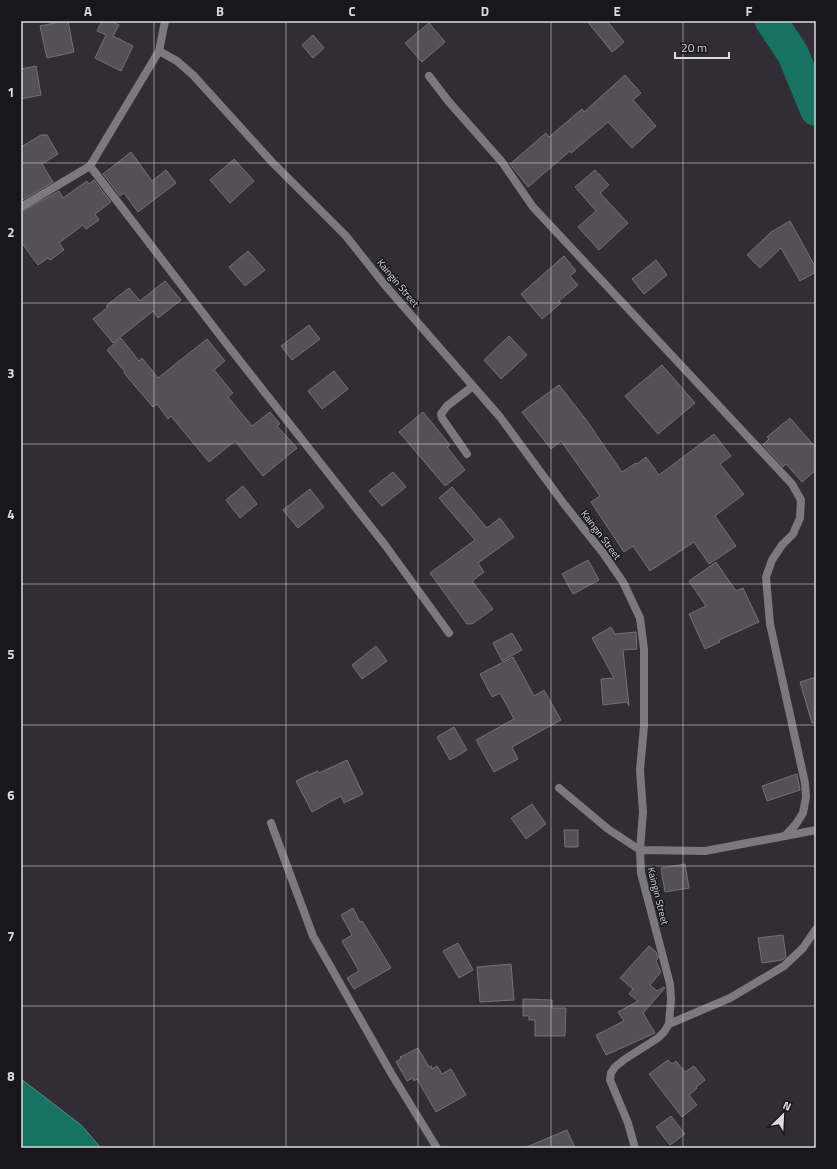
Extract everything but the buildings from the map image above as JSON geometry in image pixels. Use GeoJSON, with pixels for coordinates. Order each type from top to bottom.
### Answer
{"type":"FeatureCollection","features":[{"type":"Feature","properties":{"kind":"street"},"geometry":{"type":"LineString","coordinates":[[21,207],[90,166],[158,51],[165,21]]}},
{"type":"Feature","properties":{"kind":"street","name":"Kaingin Street"},"geometry":{"type":"LineString","coordinates":[[158,51],[177,61],[193,75],[272,162],[346,236],[384,284],[500,417],[564,504],[603,552],[623,582],[640,618],[644,649],[644,726],[640,770],[643,812],[640,850],[642,879],[670,984],[671,998],[669,1024]]}},
{"type":"Feature","properties":{"kind":"street"},"geometry":{"type":"LineString","coordinates":[[429,76],[449,102],[502,162],[533,207],[792,484],[801,500],[800,518],[796,528],[772,560],[766,577],[770,624],[805,783],[806,797],[803,812],[796,824],[785,836]]}},
{"type":"Feature","properties":{"kind":"street"},"geometry":{"type":"LineString","coordinates":[[90,166],[229,347],[385,545],[449,633]]}},
{"type":"Feature","properties":{"kind":"street"},"geometry":{"type":"LineString","coordinates":[[467,454],[442,418],[441,414],[443,410],[473,386]]}},
{"type":"Feature","properties":{"kind":"street"},"geometry":{"type":"LineString","coordinates":[[559,788],[608,829],[640,850],[705,851],[816,830]]}},
{"type":"Feature","properties":{"kind":"street"},"geometry":{"type":"LineString","coordinates":[[271,823],[313,936],[391,1073],[437,1148]]}},
{"type":"Feature","properties":{"kind":"street"},"geometry":{"type":"LineString","coordinates":[[635,1148],[628,1123],[610,1080],[611,1073],[615,1067],[658,1038],[669,1024],[730,998],[784,966],[803,948],[816,929]]}},
{"type":"Feature","properties":{"kind":"shaded area"},"geometry":{"type":"Polygon","coordinates":[[[21,1079],[81,1125],[101,1148],[21,1148],[21,1079]]]}},
{"type":"Feature","properties":{"kind":"waterway"},"geometry":{"type":"LineString","coordinates":[[771,21],[793,54],[816,110]]}}]}
